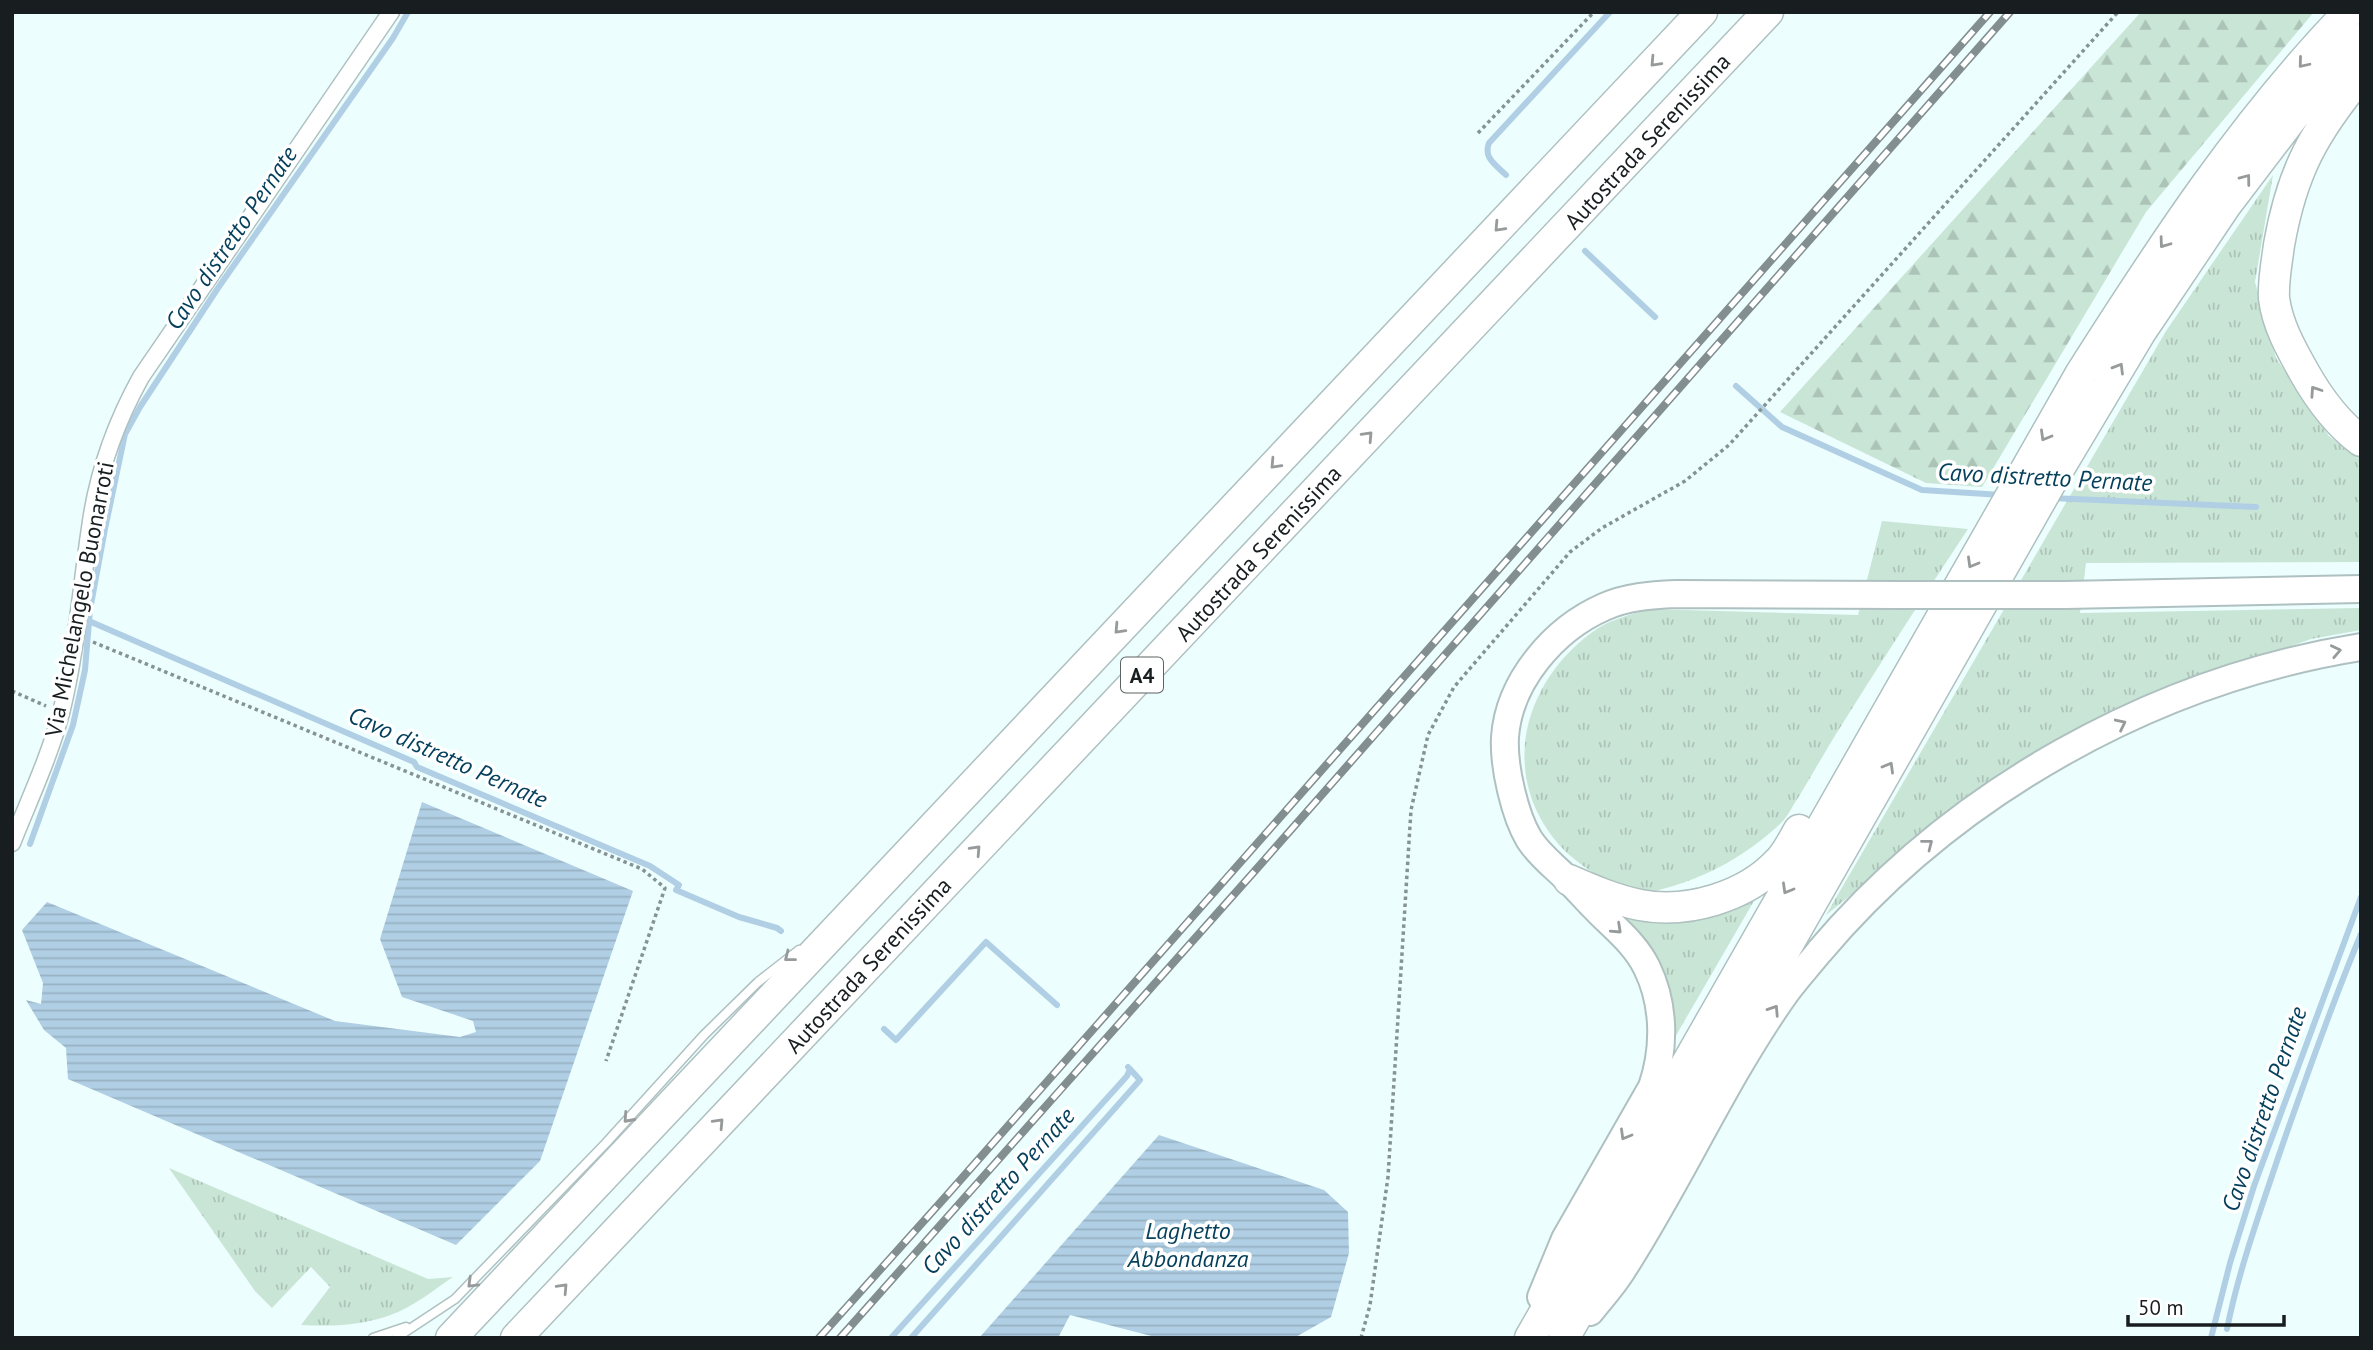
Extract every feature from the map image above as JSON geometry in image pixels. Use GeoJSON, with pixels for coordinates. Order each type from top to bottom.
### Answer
{"type":"FeatureCollection","features":[{"type":"Feature","properties":{"kind":"highway","name":"Autostrada Serenissima"},"geometry":{"type":"LineString","coordinates":[[451,1338],[1702,12]]}},
{"type":"Feature","properties":{"kind":"highway","name":"Autostrada Serenissima"},"geometry":{"type":"LineString","coordinates":[[516,1338],[1768,12]]}},
{"type":"Feature","properties":{"kind":"highway"},"geometry":{"type":"LineString","coordinates":[[1564,1338],[2026,497],[2081,373],[2154,257],[2243,135],[2349,12]]}},
{"type":"Feature","properties":{"kind":"highway"},"geometry":{"type":"LineString","coordinates":[[1569,880],[1609,897],[1642,905],[1691,906],[1717,899],[1763,876],[1781,860],[1866,715],[1936,626],[2226,205],[2293,117],[2361,39]]}},
{"type":"Feature","properties":{"kind":"highway"},"geometry":{"type":"LineString","coordinates":[[2361,75],[2330,113],[2301,163],[2286,209],[2274,298],[2285,338],[2316,394],[2361,441]]}},
{"type":"Feature","properties":{"kind":"highway"},"geometry":{"type":"LineString","coordinates":[[1530,1338],[1936,626]]}},
{"type":"Feature","properties":{"kind":"main road"},"geometry":{"type":"LineString","coordinates":[[1524,1338],[1565,1239],[1652,1087],[1661,1050],[1662,1030],[1658,999],[1642,958],[1624,935],[1537,852],[1519,820],[1506,767],[1505,736],[1522,685],[1532,666],[1567,629],[1605,607],[1651,595],[2065,595],[2361,589]]}},
{"type":"Feature","properties":{"kind":"main road"},"geometry":{"type":"LineString","coordinates":[[1570,1338],[1622,1270],[1752,1043],[1783,995],[1840,928],[1924,846],[2043,764],[2151,708],[2262,668],[2361,647]]}},
{"type":"Feature","properties":{"kind":"street","name":"Via Michelangelo Buonarroti"},"geometry":{"type":"LineString","coordinates":[[12,843],[45,762],[61,712],[90,526],[113,435],[123,410],[141,377],[391,12]]}},
{"type":"Feature","properties":{"kind":"lane"},"geometry":{"type":"LineString","coordinates":[[816,936],[862,900]]}},
{"type":"Feature","properties":{"kind":"lane"},"geometry":{"type":"LineString","coordinates":[[396,1338],[446,1307],[489,1266],[704,1035],[758,982],[807,943]]}},
{"type":"Feature","properties":{"kind":"lane"},"geometry":{"type":"LineString","coordinates":[[373,1338],[419,1323]]}},
{"type":"Feature","properties":{"kind":"path"},"geometry":{"type":"LineString","coordinates":[[1478,133],[1594,12]]}},
{"type":"Feature","properties":{"kind":"path"},"geometry":{"type":"LineString","coordinates":[[1756,415],[2118,12]]}},
{"type":"Feature","properties":{"kind":"path"},"geometry":{"type":"LineString","coordinates":[[96,643],[642,869],[665,888],[606,1061]]}},
{"type":"Feature","properties":{"kind":"path"},"geometry":{"type":"LineString","coordinates":[[12,691],[61,712]]}},
{"type":"Feature","properties":{"kind":"path"},"geometry":{"type":"LineString","coordinates":[[1361,1338],[1370,1305],[1388,1177],[1405,886]]}},
{"type":"Feature","properties":{"kind":"green space"},"geometry":{"type":"Polygon","coordinates":[[[2141,12],[2314,12],[2146,212],[1982,487],[1926,483],[1780,412],[2141,12]]]}},
{"type":"Feature","properties":{"kind":"green space"},"geometry":{"type":"Polygon","coordinates":[[[2273,175],[2255,282],[2276,358],[2329,436],[2361,460],[2361,562],[2086,563],[2080,613],[2361,608],[2361,630],[2311,639],[2114,709],[2003,773],[1826,915],[2166,331],[2273,175]]]}},
{"type":"Feature","properties":{"kind":"green space"},"geometry":{"type":"Polygon","coordinates":[[[1882,521],[1968,529],[1868,682],[1783,821],[1754,845],[1712,871],[1646,893],[1609,882],[1588,870],[1563,849],[1543,822],[1530,794],[1525,765],[1526,736],[1534,707],[1547,680],[1566,655],[1604,625],[1649,609],[1858,615],[1882,521]]]}},
{"type":"Feature","properties":{"kind":"green space"},"geometry":{"type":"Polygon","coordinates":[[[1758,894],[1674,1039],[1645,942],[1622,915],[1758,894]]]}},
{"type":"Feature","properties":{"kind":"green space"},"geometry":{"type":"Polygon","coordinates":[[[169,1168],[428,1279],[453,1277],[414,1304],[383,1318],[342,1325],[301,1325],[330,1287],[311,1267],[272,1308],[255,1291],[169,1168]]]}},
{"type":"Feature","properties":{"kind":"water"},"geometry":{"type":"Polygon","coordinates":[[[422,802],[633,891],[540,1161],[456,1245],[68,1079],[66,1048],[44,1030],[26,1000],[41,1004],[43,983],[22,930],[47,902],[335,1021],[460,1037],[476,1032],[473,1021],[402,997],[380,939],[422,802]]]}},
{"type":"Feature","properties":{"kind":"water","name":"Laghetto Abbondanza"},"geometry":{"type":"Polygon","coordinates":[[[1159,1135],[1324,1190],[1348,1212],[1349,1253],[1331,1317],[1294,1338],[1159,1338],[1070,1315],[1058,1338],[979,1338],[1159,1135]]]}},
{"type":"Feature","properties":{"kind":"waterway","name":"Cavo distretto Pernate"},"geometry":{"type":"LineString","coordinates":[[30,844],[73,725],[85,670],[90,610],[125,434],[218,288],[393,38],[408,12]]}},
{"type":"Feature","properties":{"kind":"waterway","name":"Cavo distretto Pernate"},"geometry":{"type":"LineString","coordinates":[[1506,175],[1489,157],[1489,143],[1610,12]]}},
{"type":"Feature","properties":{"kind":"waterway","name":"Cavo distretto Pernate"},"geometry":{"type":"LineString","coordinates":[[1585,251],[1655,317]]}},
{"type":"Feature","properties":{"kind":"waterway","name":"Cavo distretto Pernate"},"geometry":{"type":"LineString","coordinates":[[1736,386],[1782,427],[1922,490],[2002,495]]}},
{"type":"Feature","properties":{"kind":"waterway","name":"Cavo distretto Pernate"},"geometry":{"type":"LineString","coordinates":[[2051,498],[2256,507]]}},
{"type":"Feature","properties":{"kind":"waterway","name":"Cavo distretto Pernate"},"geometry":{"type":"LineString","coordinates":[[89,621],[414,762],[417,767],[650,866],[679,885],[676,890],[739,917],[781,931]]}},
{"type":"Feature","properties":{"kind":"waterway","name":"Cavo distretto Pernate"},"geometry":{"type":"LineString","coordinates":[[2211,1338],[2230,1263],[2254,1186],[2361,897]]}},
{"type":"Feature","properties":{"kind":"waterway","name":"Cavo distretto Pernate"},"geometry":{"type":"LineString","coordinates":[[2227,1329],[2257,1219],[2361,934]]}},
{"type":"Feature","properties":{"kind":"waterway","name":"Cavo distretto Pernate"},"geometry":{"type":"LineString","coordinates":[[884,1029],[896,1040],[986,942],[1057,1005]]}},
{"type":"Feature","properties":{"kind":"waterway","name":"Cavo distretto Pernate"},"geometry":{"type":"LineString","coordinates":[[891,1338],[1127,1076],[1130,1069],[1128,1067]]}},
{"type":"Feature","properties":{"kind":"waterway"},"geometry":{"type":"LineString","coordinates":[[911,1338],[1140,1080],[1130,1069]]}},
{"type":"Feature","properties":{"kind":"railway"},"geometry":{"type":"LineString","coordinates":[[819,1338],[1990,12]]}},
{"type":"Feature","properties":{"kind":"railway"},"geometry":{"type":"LineString","coordinates":[[840,1338],[2010,12]]}}]}
